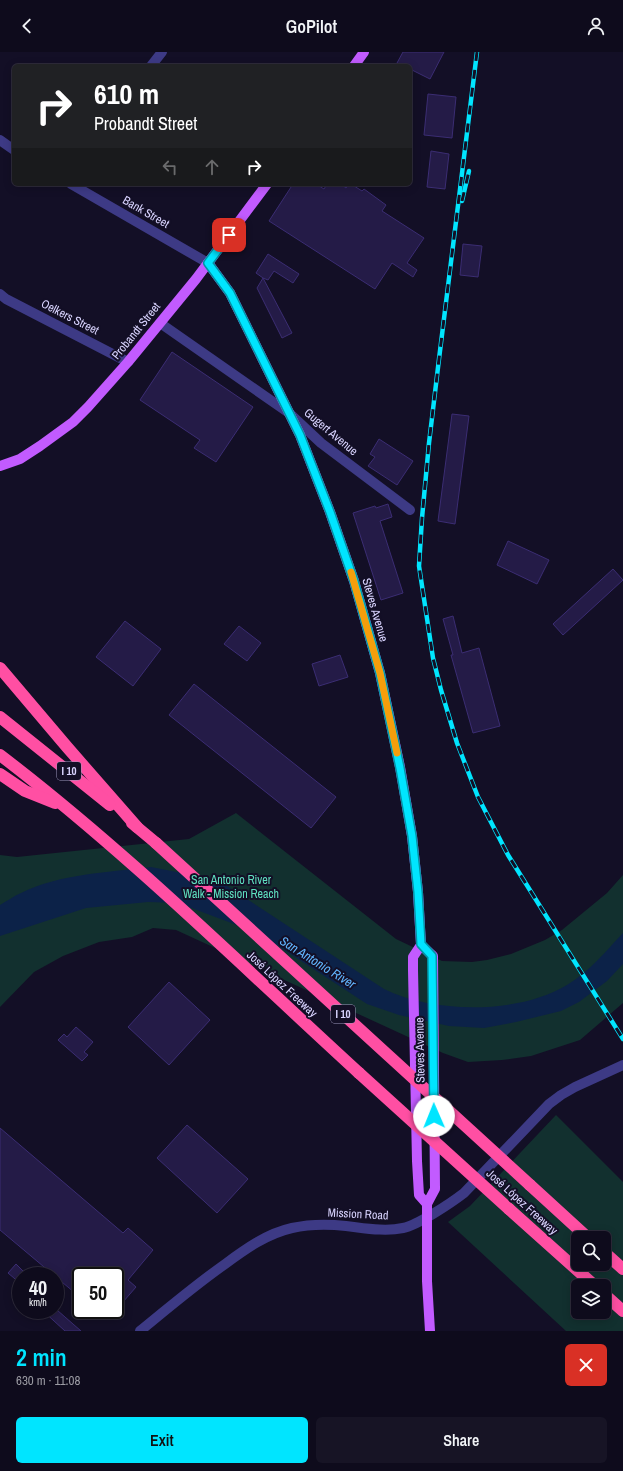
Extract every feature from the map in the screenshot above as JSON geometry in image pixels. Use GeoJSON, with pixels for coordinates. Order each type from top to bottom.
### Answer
{"type":"FeatureCollection","features":[{"type":"Feature","properties":{"kind":"highway"},"geometry":{"type":"LineString","coordinates":[[0,668],[137,827]]}},
{"type":"Feature","properties":{"kind":"highway","name":"José López Freeway"},"geometry":{"type":"LineString","coordinates":[[0,717],[156,843],[580,1231]]}},
{"type":"Feature","properties":{"kind":"highway","name":"José López Freeway"},"geometry":{"type":"LineString","coordinates":[[0,756],[39,785],[139,871],[359,1073],[587,1279]]}},
{"type":"Feature","properties":{"kind":"highway"},"geometry":{"type":"LineString","coordinates":[[0,774],[25,790],[66,808]]}},
{"type":"Feature","properties":{"kind":"highway"},"geometry":{"type":"LineString","coordinates":[[611,1259],[623,1270]]}},
{"type":"Feature","properties":{"kind":"highway"},"geometry":{"type":"LineString","coordinates":[[611,1300],[623,1311]]}},
{"type":"Feature","properties":{"kind":"main road"},"geometry":{"type":"LineString","coordinates":[[355,64],[364,52]]}},
{"type":"Feature","properties":{"kind":"main road","name":"Probandt Street"},"geometry":{"type":"LineString","coordinates":[[0,466],[20,459],[73,422],[107,387],[208,263],[266,186]]}},
{"type":"Feature","properties":{"kind":"main road","name":"Steves Avenue"},"geometry":{"type":"LineString","coordinates":[[208,263],[230,293],[289,413],[330,512],[354,581],[380,673],[400,768],[412,836],[418,892],[421,944],[413,957],[414,1040],[417,1161],[419,1195],[426,1204],[427,1216],[427,1281],[430,1331]]}},
{"type":"Feature","properties":{"kind":"main road","name":"Steves Avenue"},"geometry":{"type":"LineString","coordinates":[[421,944],[432,956],[435,1189],[426,1204]]}},
{"type":"Feature","properties":{"kind":"street"},"geometry":{"type":"LineString","coordinates":[[153,64],[162,52]]}},
{"type":"Feature","properties":{"kind":"street"},"geometry":{"type":"LineString","coordinates":[[0,140],[12,149]]}},
{"type":"Feature","properties":{"kind":"street","name":"Bank Street"},"geometry":{"type":"LineString","coordinates":[[74,186],[208,263]]}},
{"type":"Feature","properties":{"kind":"street","name":"Oelkers Street"},"geometry":{"type":"LineString","coordinates":[[0,294],[6,299],[128,362]]}},
{"type":"Feature","properties":{"kind":"street","name":"Gugert Avenue"},"geometry":{"type":"LineString","coordinates":[[160,323],[289,413],[321,443],[410,510]]}},
{"type":"Feature","properties":{"kind":"street","name":"Mission Road"},"geometry":{"type":"LineString","coordinates":[[140,1331],[203,1279],[264,1238],[278,1232],[292,1228],[323,1225],[384,1229],[404,1228],[427,1216],[464,1193],[549,1104],[575,1087],[623,1065]]}},
{"type":"Feature","properties":{"kind":"green space","name":"San Antonio River Walk - Mission Reach"},"geometry":{"type":"Polygon","coordinates":[[[236,813],[396,939],[442,961],[472,962],[487,960],[511,954],[545,940],[562,930],[607,893],[623,875],[623,1003],[580,1040],[531,1056],[502,1060],[468,1062],[443,1053],[176,930],[153,928],[132,937],[99,942],[63,956],[34,972],[0,1007],[0,855],[17,857],[189,839],[236,813]]]}},
{"type":"Feature","properties":{"kind":"green space"},"geometry":{"type":"Polygon","coordinates":[[[556,1115],[623,1182],[623,1331],[566,1331],[448,1222],[470,1206],[556,1115]]]}},
{"type":"Feature","properties":{"kind":"water","name":"San Antonio River"},"geometry":{"type":"Polygon","coordinates":[[[151,867],[218,880],[384,989],[427,1003],[452,1006],[501,1006],[547,995],[567,985],[583,974],[623,933],[623,964],[607,981],[579,1002],[561,1011],[484,1028],[449,1026],[399,1015],[367,1004],[258,933],[178,903],[148,902],[86,908],[0,936],[0,905],[21,893],[51,882],[68,878],[102,872],[151,867]]]}},
{"type":"Feature","properties":{"kind":"building"},"geometry":{"type":"Polygon","coordinates":[[[403,52],[444,52],[430,79],[412,70],[412,64],[397,63],[403,52]]]}},
{"type":"Feature","properties":{"kind":"building"},"geometry":{"type":"Polygon","coordinates":[[[428,94],[456,97],[452,138],[424,135],[428,94]]]}},
{"type":"Feature","properties":{"kind":"building"},"geometry":{"type":"Polygon","coordinates":[[[431,151],[449,154],[445,189],[427,187],[431,151]]]}},
{"type":"Feature","properties":{"kind":"building"},"geometry":{"type":"Polygon","coordinates":[[[292,186],[319,186],[324,189],[326,186],[344,186],[346,188],[348,186],[354,186],[362,191],[364,189],[386,205],[382,211],[424,238],[407,263],[417,270],[413,277],[392,263],[375,289],[269,221],[292,186]]]}},
{"type":"Feature","properties":{"kind":"building"},"geometry":{"type":"Polygon","coordinates":[[[463,244],[482,246],[478,277],[460,275],[463,244]]]}},
{"type":"Feature","properties":{"kind":"building"},"geometry":{"type":"Polygon","coordinates":[[[268,254],[299,274],[293,283],[274,271],[268,280],[256,273],[268,254]]]}},
{"type":"Feature","properties":{"kind":"building"},"geometry":{"type":"Polygon","coordinates":[[[263,278],[292,333],[282,338],[257,288],[263,278]]]}},
{"type":"Feature","properties":{"kind":"building"},"geometry":{"type":"Polygon","coordinates":[[[172,352],[253,407],[216,462],[194,448],[200,440],[140,400],[172,352]]]}},
{"type":"Feature","properties":{"kind":"building"},"geometry":{"type":"Polygon","coordinates":[[[452,414],[469,416],[455,524],[438,521],[452,414]]]}},
{"type":"Feature","properties":{"kind":"building"},"geometry":{"type":"Polygon","coordinates":[[[379,439],[413,461],[397,485],[368,466],[375,457],[370,454],[379,439]]]}},
{"type":"Feature","properties":{"kind":"building"},"geometry":{"type":"Polygon","coordinates":[[[388,504],[392,517],[380,521],[403,593],[381,600],[353,513],[375,506],[376,508],[388,504]]]}},
{"type":"Feature","properties":{"kind":"building"},"geometry":{"type":"Polygon","coordinates":[[[508,541],[549,560],[537,584],[497,565],[508,541]]]}},
{"type":"Feature","properties":{"kind":"building"},"geometry":{"type":"Polygon","coordinates":[[[613,569],[623,580],[563,635],[553,624],[613,569]]]}},
{"type":"Feature","properties":{"kind":"building"},"geometry":{"type":"Polygon","coordinates":[[[453,616],[462,653],[479,648],[500,726],[473,733],[451,655],[453,655],[443,619],[453,616]]]}},
{"type":"Feature","properties":{"kind":"building"},"geometry":{"type":"Polygon","coordinates":[[[125,621],[161,649],[133,686],[96,657],[125,621]]]}},
{"type":"Feature","properties":{"kind":"building"},"geometry":{"type":"Polygon","coordinates":[[[239,626],[261,643],[247,661],[224,644],[239,626]]]}},
{"type":"Feature","properties":{"kind":"building"},"geometry":{"type":"Polygon","coordinates":[[[340,655],[348,677],[319,686],[312,664],[340,655]]]}},
{"type":"Feature","properties":{"kind":"building"},"geometry":{"type":"Polygon","coordinates":[[[194,684],[336,797],[311,828],[169,715],[194,684]]]}},
{"type":"Feature","properties":{"kind":"building"},"geometry":{"type":"Polygon","coordinates":[[[169,982],[210,1020],[169,1065],[128,1027],[169,982]]]}},
{"type":"Feature","properties":{"kind":"building"},"geometry":{"type":"Polygon","coordinates":[[[76,1027],[93,1042],[84,1052],[88,1055],[82,1061],[58,1040],[64,1034],[67,1037],[76,1027]]]}},
{"type":"Feature","properties":{"kind":"building"},"geometry":{"type":"Polygon","coordinates":[[[187,1125],[248,1179],[217,1213],[157,1158],[187,1125]]]}},
{"type":"Feature","properties":{"kind":"building"},"geometry":{"type":"Polygon","coordinates":[[[0,1128],[123,1233],[128,1228],[153,1250],[128,1280],[136,1287],[124,1301],[124,1267],[72,1267],[72,1290],[64,1284],[64,1267],[44,1267],[0,1230],[0,1128]]]}},
{"type":"Feature","properties":{"kind":"building"},"geometry":{"type":"Polygon","coordinates":[[[12,1268],[12,1276],[8,1273],[12,1268]]]}},
{"type":"Feature","properties":{"kind":"building"},"geometry":{"type":"Polygon","coordinates":[[[64,1316],[81,1331],[65,1331],[52,1319],[64,1319],[64,1316]]]}},
{"type":"Feature","properties":{"kind":"railway"},"geometry":{"type":"LineString","coordinates":[[477,52],[429,443],[419,566],[433,658],[441,690],[457,743],[478,797],[508,855],[623,1039]]}},
{"type":"Feature","properties":{"kind":"railway"},"geometry":{"type":"LineString","coordinates":[[462,201],[469,171]]}},
{"type":"Feature","properties":{"kind":"slow traffic"},"geometry":{"type":"LineString","coordinates":[[351,572],[380,673],[397,753]]}},
{"type":"Feature","properties":{"kind":"route"},"geometry":{"type":"LineString","coordinates":[[229,235],[208,263],[230,293],[300,435],[330,512],[354,581],[380,673],[400,768],[412,836],[418,892],[421,944],[432,956],[434,1116]]}}]}
